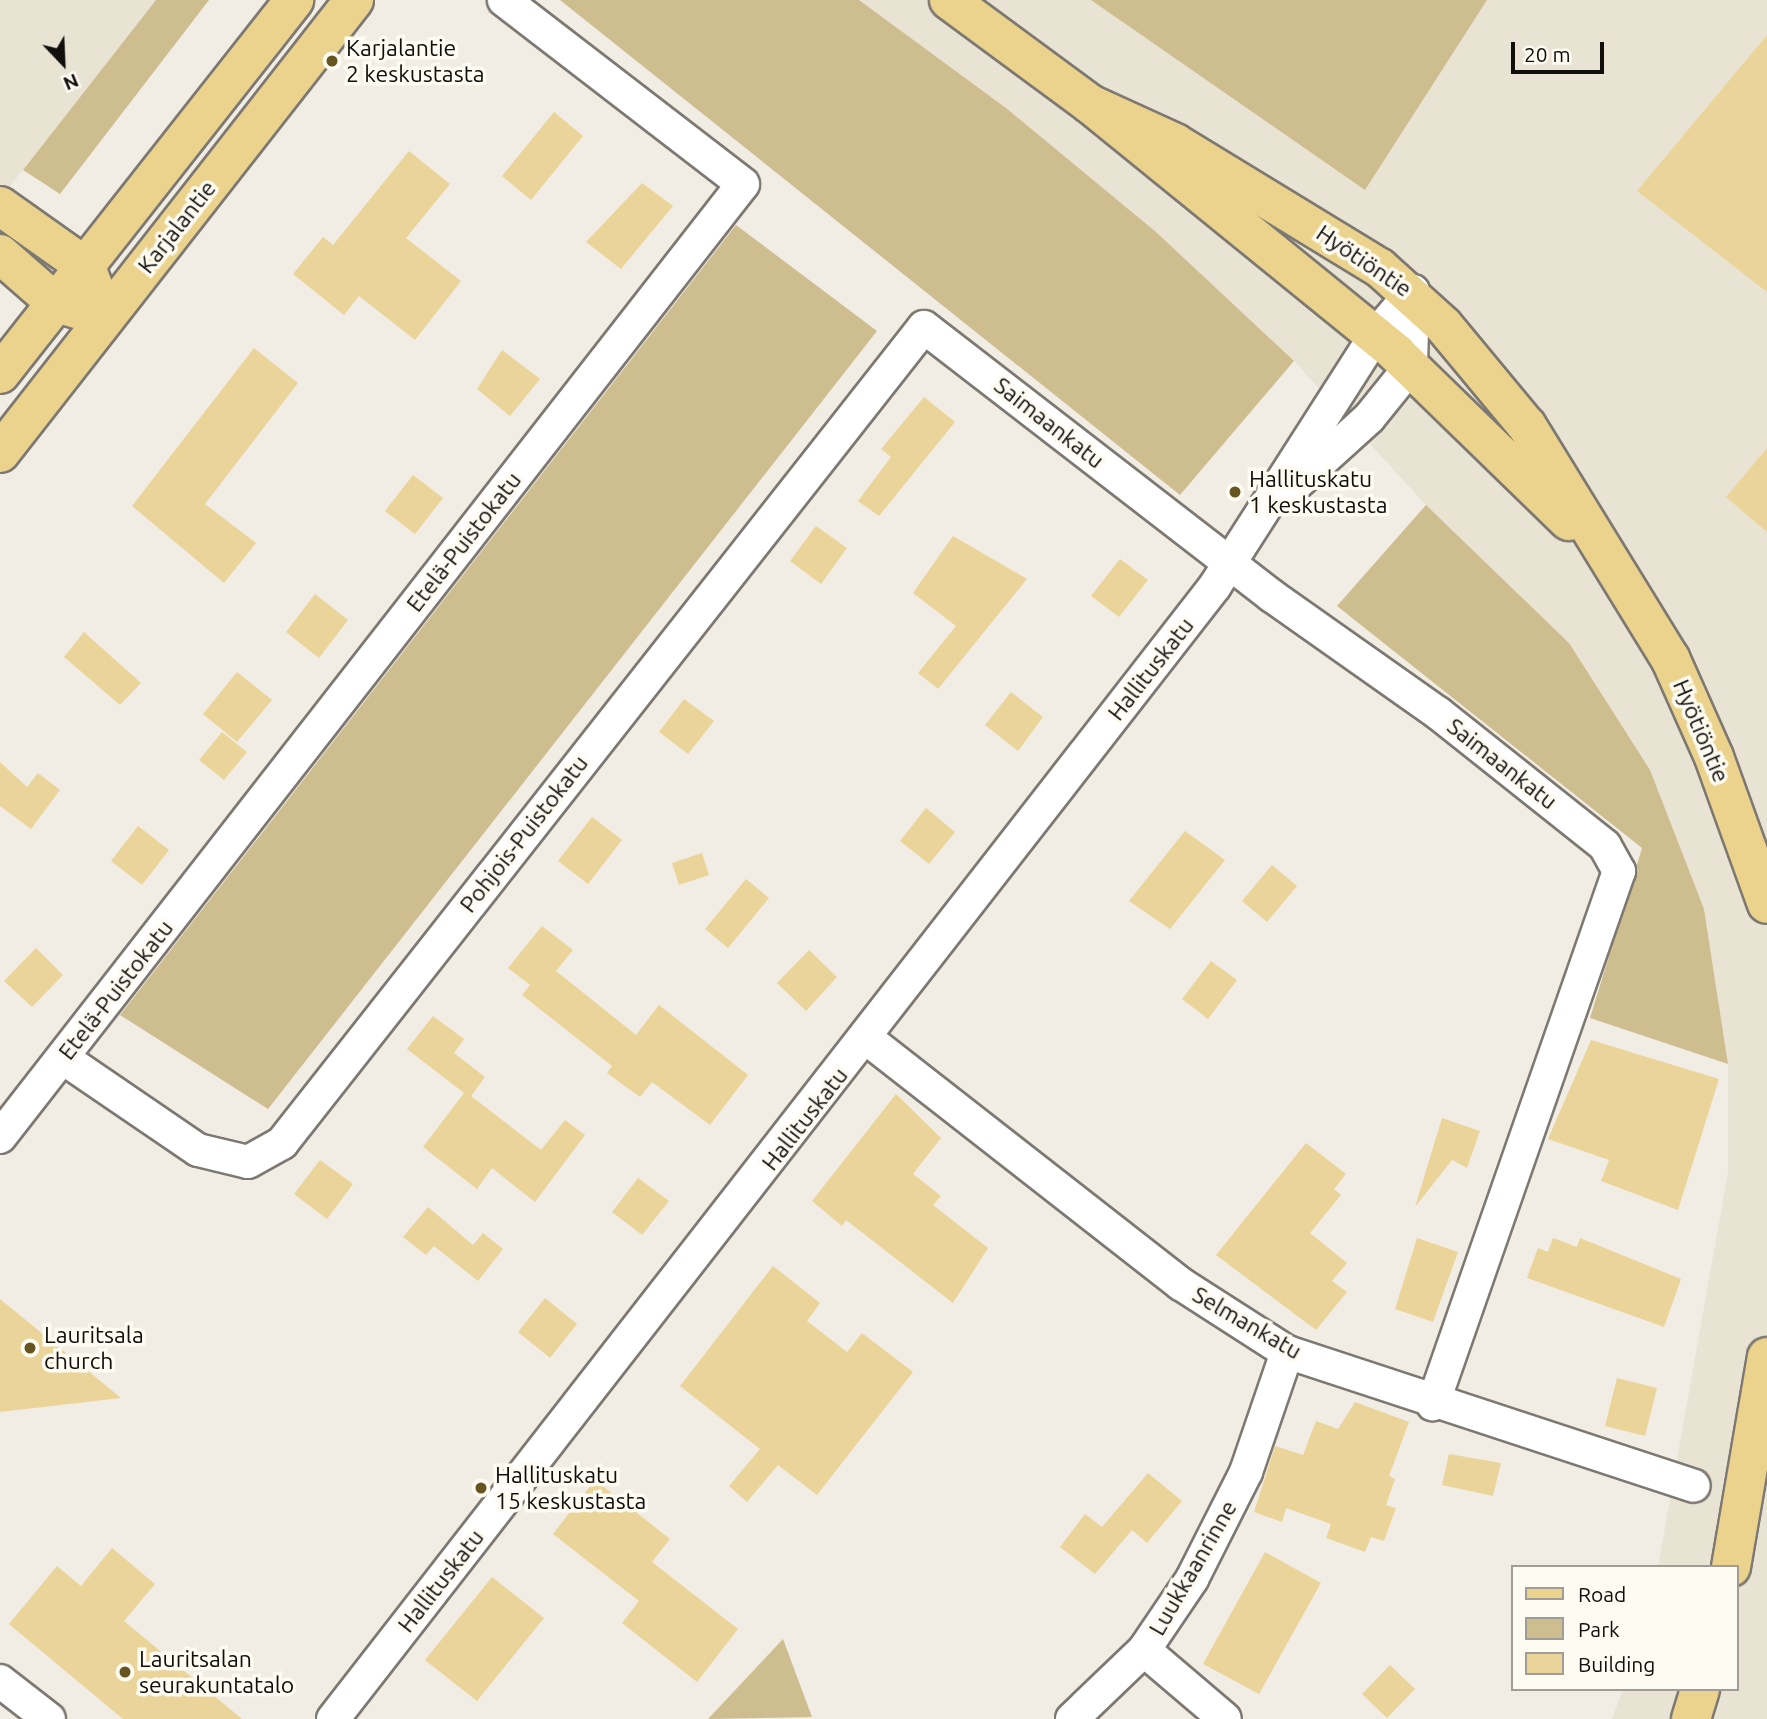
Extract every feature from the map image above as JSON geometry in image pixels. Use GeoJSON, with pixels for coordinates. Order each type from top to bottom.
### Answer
{"type":"FeatureCollection","features":[{"type":"Feature","properties":{"kind":"main road","name":"Karjalantie"},"geometry":{"type":"LineString","coordinates":[[0,374],[294,0]]}},
{"type":"Feature","properties":{"kind":"main road","name":"Karjalantie"},"geometry":{"type":"LineString","coordinates":[[0,453],[354,0]]}},
{"type":"Feature","properties":{"kind":"main road","name":"Hyötiöntie"},"geometry":{"type":"LineString","coordinates":[[949,0],[1090,104],[1411,366],[1615,566]]}},
{"type":"Feature","properties":{"kind":"main road","name":"Hyötiöntie"},"geometry":{"type":"LineString","coordinates":[[1090,104],[1175,143],[1413,291],[1527,426],[1670,658],[1714,757],[1767,904]]}},
{"type":"Feature","properties":{"kind":"main road"},"geometry":{"type":"LineString","coordinates":[[0,206],[86,267],[107,317]]}},
{"type":"Feature","properties":{"kind":"main road"},"geometry":{"type":"LineString","coordinates":[[0,254],[56,303],[107,317]]}},
{"type":"Feature","properties":{"kind":"main road"},"geometry":{"type":"LineString","coordinates":[[1731,1565],[1767,1357]]}},
{"type":"Feature","properties":{"kind":"main road"},"geometry":{"type":"LineString","coordinates":[[1691,1719],[1699,1691]]}},
{"type":"Feature","properties":{"kind":"street","name":"Etelä-Puistokatu"},"geometry":{"type":"LineString","coordinates":[[0,1138],[743,184],[504,0]]}},
{"type":"Feature","properties":{"kind":"street","name":"Hallituskatu"},"geometry":{"type":"LineString","coordinates":[[332,1719],[866,1038],[1232,563],[1374,337],[1413,291]]}},
{"type":"Feature","properties":{"kind":"street"},"geometry":{"type":"LineString","coordinates":[[1411,366],[1413,291]]}},
{"type":"Feature","properties":{"kind":"street","name":"Pohjois-Puistokatu"},"geometry":{"type":"LineString","coordinates":[[63,1058],[198,1150],[248,1162],[282,1143],[924,327]]}},
{"type":"Feature","properties":{"kind":"street","name":"Saimaankatu"},"geometry":{"type":"LineString","coordinates":[[924,327],[1595,837],[1619,871],[1433,1404]]}},
{"type":"Feature","properties":{"kind":"street","name":"Hallituskatu"},"geometry":{"type":"LineString","coordinates":[[1267,511],[1369,418],[1411,366]]}},
{"type":"Feature","properties":{"kind":"street","name":"Selmankatu"},"geometry":{"type":"LineString","coordinates":[[866,1038],[1181,1284],[1287,1352],[1433,1404],[1694,1486]]}},
{"type":"Feature","properties":{"kind":"street","name":"Luukkaanrinne"},"geometry":{"type":"LineString","coordinates":[[1072,1719],[1144,1650],[1221,1529],[1287,1352]]}},
{"type":"Feature","properties":{"kind":"street"},"geometry":{"type":"LineString","coordinates":[[1144,1650],[1225,1719]]}},
{"type":"Feature","properties":{"kind":"street"},"geometry":{"type":"LineString","coordinates":[[0,1681],[49,1719]]}},
{"type":"Feature","properties":{"kind":"shaded area"},"geometry":{"type":"Polygon","coordinates":[[[0,0],[156,0],[0,199],[0,0]]]}},
{"type":"Feature","properties":{"kind":"shaded area"},"geometry":{"type":"Polygon","coordinates":[[[859,0],[1767,0],[1767,1719],[1612,1719],[1622,1691],[1739,1691],[1739,1565],[1658,1565],[1728,1172],[1728,1064],[1704,909],[1569,643],[1426,505],[1294,361],[1006,108],[859,0]]]}},
{"type":"Feature","properties":{"kind":"green space"},"geometry":{"type":"Polygon","coordinates":[[[156,0],[209,0],[60,194],[23,170],[156,0]]]}},
{"type":"Feature","properties":{"kind":"green space"},"geometry":{"type":"Polygon","coordinates":[[[560,0],[859,0],[1006,108],[1156,232],[1294,361],[1180,495],[560,0]]]}},
{"type":"Feature","properties":{"kind":"green space"},"geometry":{"type":"Polygon","coordinates":[[[1091,0],[1487,0],[1365,190],[1091,0]]]}},
{"type":"Feature","properties":{"kind":"green space"},"geometry":{"type":"Polygon","coordinates":[[[736,225],[877,331],[268,1109],[120,1015],[736,225]]]}},
{"type":"Feature","properties":{"kind":"green space"},"geometry":{"type":"Polygon","coordinates":[[[1426,505],[1569,643],[1650,770],[1704,909],[1728,1064],[1590,1018],[1642,848],[1337,606],[1426,505]]]}},
{"type":"Feature","properties":{"kind":"green space"},"geometry":{"type":"Polygon","coordinates":[[[783,1639],[812,1717],[708,1719],[783,1639]]]}},
{"type":"Feature","properties":{"kind":"building"},"geometry":{"type":"Polygon","coordinates":[[[1767,35],[1767,292],[1637,191],[1767,35]]]}},
{"type":"Feature","properties":{"kind":"building"},"geometry":{"type":"Polygon","coordinates":[[[554,112],[583,136],[531,200],[502,176],[554,112]]]}},
{"type":"Feature","properties":{"kind":"building"},"geometry":{"type":"Polygon","coordinates":[[[409,151],[450,184],[406,238],[461,281],[415,340],[359,296],[344,315],[293,274],[323,237],[333,245],[409,151]]]}},
{"type":"Feature","properties":{"kind":"building"},"geometry":{"type":"Polygon","coordinates":[[[642,183],[673,206],[621,269],[586,242],[642,183]]]}},
{"type":"Feature","properties":{"kind":"building"},"geometry":{"type":"Polygon","coordinates":[[[254,348],[298,383],[205,504],[256,543],[224,583],[132,506],[254,348]]]}},
{"type":"Feature","properties":{"kind":"building"},"geometry":{"type":"Polygon","coordinates":[[[502,350],[540,379],[510,416],[477,389],[502,350]]]}},
{"type":"Feature","properties":{"kind":"building"},"geometry":{"type":"Polygon","coordinates":[[[924,397],[955,422],[879,516],[858,501],[891,457],[881,449],[924,397]]]}},
{"type":"Feature","properties":{"kind":"building"},"geometry":{"type":"Polygon","coordinates":[[[1767,448],[1767,532],[1726,497],[1767,448]]]}},
{"type":"Feature","properties":{"kind":"building"},"geometry":{"type":"Polygon","coordinates":[[[413,475],[443,498],[415,534],[385,511],[413,475]]]}},
{"type":"Feature","properties":{"kind":"building"},"geometry":{"type":"Polygon","coordinates":[[[816,526],[847,548],[821,584],[790,561],[816,526]]]}},
{"type":"Feature","properties":{"kind":"building"},"geometry":{"type":"Polygon","coordinates":[[[953,536],[1027,579],[938,689],[918,673],[956,626],[913,593],[953,536]]]}},
{"type":"Feature","properties":{"kind":"building"},"geometry":{"type":"Polygon","coordinates":[[[1120,559],[1148,580],[1119,617],[1091,596],[1120,559]]]}},
{"type":"Feature","properties":{"kind":"building"},"geometry":{"type":"Polygon","coordinates":[[[315,594],[348,620],[319,658],[286,632],[315,594]]]}},
{"type":"Feature","properties":{"kind":"building"},"geometry":{"type":"Polygon","coordinates":[[[84,632],[141,683],[120,705],[64,657],[84,632]]]}},
{"type":"Feature","properties":{"kind":"building"},"geometry":{"type":"Polygon","coordinates":[[[237,672],[272,700],[237,742],[203,714],[237,672]]]}},
{"type":"Feature","properties":{"kind":"building"},"geometry":{"type":"Polygon","coordinates":[[[1011,692],[1043,717],[1018,751],[985,725],[1011,692]]]}},
{"type":"Feature","properties":{"kind":"building"},"geometry":{"type":"Polygon","coordinates":[[[684,699],[714,721],[688,754],[659,732],[684,699]]]}},
{"type":"Feature","properties":{"kind":"building"},"geometry":{"type":"Polygon","coordinates":[[[222,732],[247,752],[224,780],[199,760],[222,732]]]}},
{"type":"Feature","properties":{"kind":"building"},"geometry":{"type":"Polygon","coordinates":[[[0,762],[27,787],[38,773],[60,790],[31,829],[0,806],[0,762]]]}},
{"type":"Feature","properties":{"kind":"building"},"geometry":{"type":"Polygon","coordinates":[[[926,808],[955,832],[929,864],[900,841],[926,808]]]}},
{"type":"Feature","properties":{"kind":"building"},"geometry":{"type":"Polygon","coordinates":[[[592,817],[622,840],[588,884],[558,861],[592,817]]]}},
{"type":"Feature","properties":{"kind":"building"},"geometry":{"type":"Polygon","coordinates":[[[138,826],[169,850],[142,885],[111,861],[138,826]]]}},
{"type":"Feature","properties":{"kind":"building"},"geometry":{"type":"Polygon","coordinates":[[[1185,831],[1225,860],[1170,929],[1129,901],[1185,831]]]}},
{"type":"Feature","properties":{"kind":"building"},"geometry":{"type":"Polygon","coordinates":[[[702,853],[709,875],[679,885],[672,863],[702,853]]]}},
{"type":"Feature","properties":{"kind":"building"},"geometry":{"type":"Polygon","coordinates":[[[1272,865],[1297,886],[1267,922],[1242,901],[1272,865]]]}},
{"type":"Feature","properties":{"kind":"building"},"geometry":{"type":"Polygon","coordinates":[[[746,879],[769,898],[728,948],[705,929],[746,879]]]}},
{"type":"Feature","properties":{"kind":"building"},"geometry":{"type":"Polygon","coordinates":[[[542,926],[573,950],[556,971],[636,1035],[659,1005],[748,1075],[710,1125],[652,1082],[640,1097],[607,1073],[612,1066],[522,995],[530,985],[508,968],[542,926]]]}},
{"type":"Feature","properties":{"kind":"building"},"geometry":{"type":"Polygon","coordinates":[[[36,948],[63,975],[32,1007],[4,981],[36,948]]]}},
{"type":"Feature","properties":{"kind":"building"},"geometry":{"type":"Polygon","coordinates":[[[809,950],[837,977],[806,1011],[777,983],[809,950]]]}},
{"type":"Feature","properties":{"kind":"building"},"geometry":{"type":"Polygon","coordinates":[[[1211,961],[1237,980],[1208,1019],[1182,999],[1211,961]]]}},
{"type":"Feature","properties":{"kind":"building"},"geometry":{"type":"Polygon","coordinates":[[[433,1016],[464,1039],[454,1053],[485,1077],[471,1096],[541,1150],[565,1120],[585,1135],[535,1202],[492,1168],[477,1189],[423,1147],[464,1093],[407,1049],[433,1016]]]}},
{"type":"Feature","properties":{"kind":"building"},"geometry":{"type":"Polygon","coordinates":[[[1591,1040],[1719,1079],[1678,1210],[1601,1181],[1609,1160],[1548,1139],[1591,1040]]]}},
{"type":"Feature","properties":{"kind":"building"},"geometry":{"type":"Polygon","coordinates":[[[896,1094],[941,1138],[913,1174],[941,1196],[933,1205],[988,1248],[953,1303],[846,1220],[842,1226],[812,1201],[896,1094]]]}},
{"type":"Feature","properties":{"kind":"building"},"geometry":{"type":"Polygon","coordinates":[[[1442,1118],[1480,1131],[1467,1168],[1452,1160],[1415,1207],[1442,1118]]]}},
{"type":"Feature","properties":{"kind":"building"},"geometry":{"type":"Polygon","coordinates":[[[1306,1143],[1346,1174],[1334,1189],[1341,1195],[1310,1233],[1347,1263],[1332,1281],[1347,1292],[1316,1330],[1216,1255],[1306,1143]]]}},
{"type":"Feature","properties":{"kind":"building"},"geometry":{"type":"Polygon","coordinates":[[[320,1160],[353,1184],[327,1219],[294,1194],[320,1160]]]}},
{"type":"Feature","properties":{"kind":"building"},"geometry":{"type":"Polygon","coordinates":[[[638,1178],[669,1201],[642,1235],[612,1212],[638,1178]]]}},
{"type":"Feature","properties":{"kind":"building"},"geometry":{"type":"Polygon","coordinates":[[[428,1207],[473,1245],[483,1233],[503,1249],[478,1281],[434,1246],[426,1255],[403,1237],[428,1207]]]}},
{"type":"Feature","properties":{"kind":"building"},"geometry":{"type":"Polygon","coordinates":[[[1417,1238],[1458,1252],[1433,1322],[1395,1309],[1417,1238]]]}},
{"type":"Feature","properties":{"kind":"building"},"geometry":{"type":"Polygon","coordinates":[[[1553,1238],[1577,1247],[1580,1238],[1681,1279],[1664,1327],[1527,1278],[1538,1248],[1548,1252],[1553,1238]]]}},
{"type":"Feature","properties":{"kind":"building"},"geometry":{"type":"Polygon","coordinates":[[[773,1266],[820,1303],[807,1321],[847,1352],[862,1333],[913,1372],[817,1495],[778,1465],[747,1502],[729,1486],[760,1449],[680,1386],[773,1266]]]}},
{"type":"Feature","properties":{"kind":"building"},"geometry":{"type":"Polygon","coordinates":[[[545,1298],[577,1324],[550,1358],[518,1332],[545,1298]]]}},
{"type":"Feature","properties":{"kind":"building","name":"Lauritsala church"},"geometry":{"type":"Polygon","coordinates":[[[0,1299],[121,1398],[0,1412],[0,1299]]]}},
{"type":"Feature","properties":{"kind":"building"},"geometry":{"type":"Polygon","coordinates":[[[1617,1378],[1657,1388],[1645,1436],[1605,1426],[1617,1378]]]}},
{"type":"Feature","properties":{"kind":"building"},"geometry":{"type":"Polygon","coordinates":[[[1355,1402],[1409,1422],[1389,1476],[1395,1479],[1386,1505],[1396,1508],[1384,1541],[1371,1537],[1365,1552],[1326,1538],[1331,1524],[1286,1508],[1282,1522],[1254,1512],[1275,1446],[1303,1455],[1316,1421],[1338,1429],[1355,1402]]]}},
{"type":"Feature","properties":{"kind":"building"},"geometry":{"type":"Polygon","coordinates":[[[1449,1454],[1501,1463],[1493,1496],[1442,1485],[1449,1454]]]}},
{"type":"Feature","properties":{"kind":"building"},"geometry":{"type":"Polygon","coordinates":[[[1148,1473],[1182,1501],[1147,1543],[1132,1530],[1095,1574],[1060,1547],[1085,1514],[1102,1527],[1148,1473]]]}},
{"type":"Feature","properties":{"kind":"building"},"geometry":{"type":"Polygon","coordinates":[[[595,1480],[670,1539],[652,1562],[738,1629],[697,1682],[622,1623],[639,1601],[553,1534],[595,1480]]]}},
{"type":"Feature","properties":{"kind":"building","name":"Lauritsalan seurakuntatalo"},"geometry":{"type":"Polygon","coordinates":[[[112,1548],[155,1584],[124,1621],[242,1719],[123,1719],[9,1624],[57,1566],[81,1586],[112,1548]]]}},
{"type":"Feature","properties":{"kind":"building"},"geometry":{"type":"Polygon","coordinates":[[[1265,1552],[1321,1583],[1259,1694],[1203,1664],[1265,1552]]]}},
{"type":"Feature","properties":{"kind":"building"},"geometry":{"type":"Polygon","coordinates":[[[492,1577],[544,1618],[477,1701],[425,1660],[492,1577]]]}},
{"type":"Feature","properties":{"kind":"building"},"geometry":{"type":"Polygon","coordinates":[[[1390,1665],[1415,1689],[1387,1718],[1362,1694],[1390,1665]]]}},
{"type":"Feature","properties":{"kind":"place","name":"Karjalantie 2 keskustasta"},"geometry":{"type":"Point","coordinates":[332,61]}},
{"type":"Feature","properties":{"kind":"place","name":"Hallituskatu 1 keskustasta"},"geometry":{"type":"Point","coordinates":[1235,492]}},
{"type":"Feature","properties":{"kind":"place","name":"Lauritsala church"},"geometry":{"type":"Point","coordinates":[30,1348]}},
{"type":"Feature","properties":{"kind":"place","name":"Hallituskatu 15 keskustasta"},"geometry":{"type":"Point","coordinates":[481,1488]}},
{"type":"Feature","properties":{"kind":"place","name":"Lauritsalan seurakuntatalo"},"geometry":{"type":"Point","coordinates":[125,1672]}}]}
